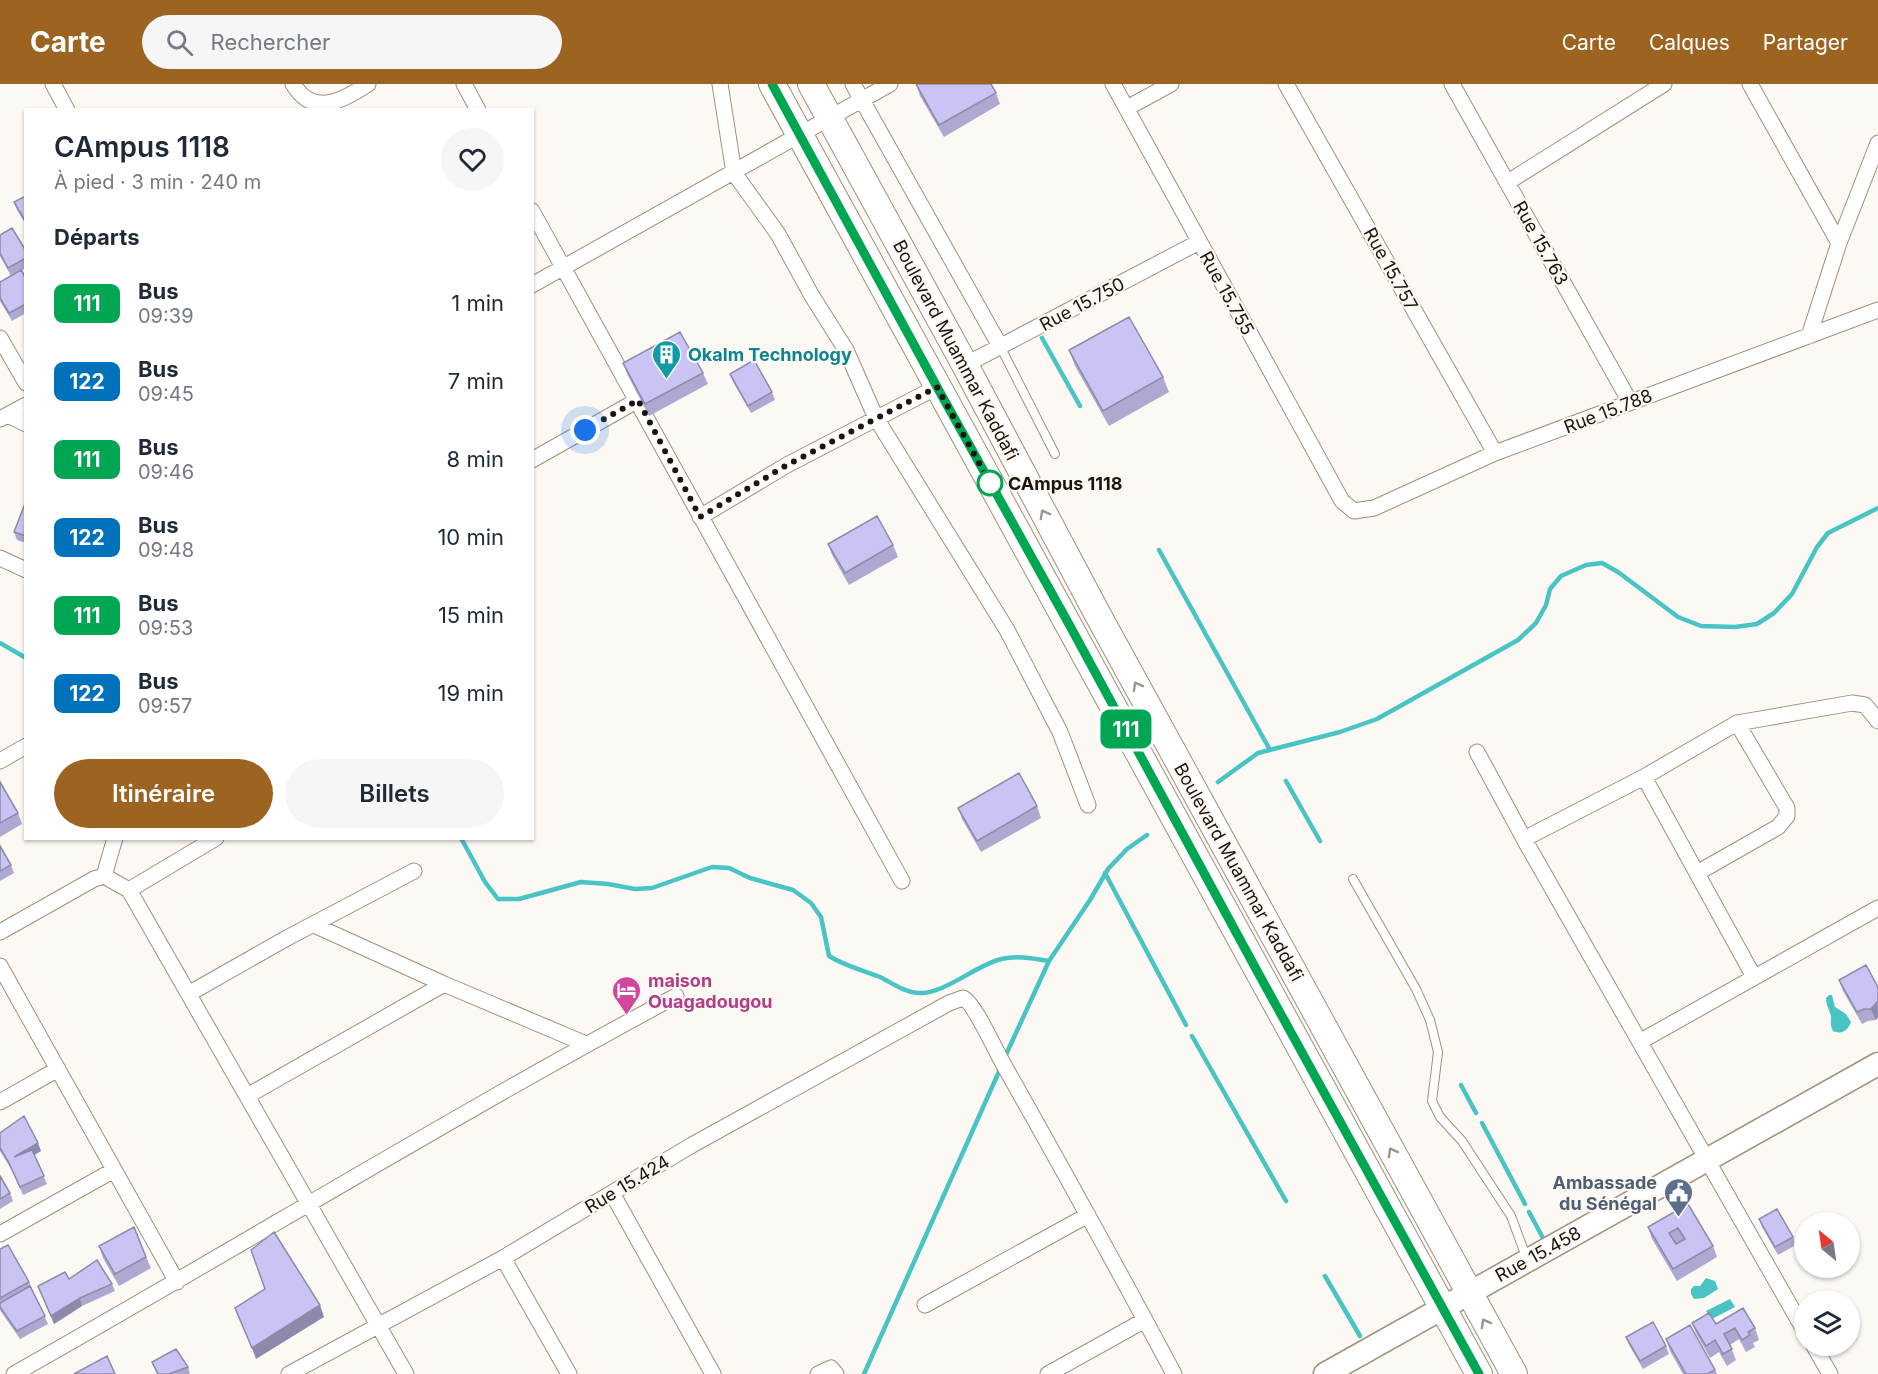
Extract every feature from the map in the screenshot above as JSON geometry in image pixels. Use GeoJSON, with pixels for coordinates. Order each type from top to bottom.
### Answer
{"type":"FeatureCollection","features":[{"type":"Feature","properties":{"kind":"main road","name":"Boulevard Muammar Kaddafi"},"geometry":{"type":"LineString","coordinates":[[772,84],[1479,1374]]}},
{"type":"Feature","properties":{"kind":"main road","name":"Boulevard Muammar Kaddafi"},"geometry":{"type":"LineString","coordinates":[[811,84],[1098,615],[1514,1374]]}},
{"type":"Feature","properties":{"kind":"main road","name":"Rue 15.458"},"geometry":{"type":"LineString","coordinates":[[1325,1374],[1878,1064]]}},
{"type":"Feature","properties":{"kind":"street"},"geometry":{"type":"LineString","coordinates":[[53,84],[67,108]]}},
{"type":"Feature","properties":{"kind":"street"},"geometry":{"type":"LineString","coordinates":[[293,84],[311,101],[327,104],[342,100],[368,84]]}},
{"type":"Feature","properties":{"kind":"street"},"geometry":{"type":"LineString","coordinates":[[464,84],[477,108]]}},
{"type":"Feature","properties":{"kind":"street"},"geometry":{"type":"LineString","coordinates":[[720,84],[734,173],[778,234],[812,296],[846,350],[876,418],[1007,630],[1060,732],[1088,805]]}},
{"type":"Feature","properties":{"kind":"street"},"geometry":{"type":"LineString","coordinates":[[853,84],[1000,346]]}},
{"type":"Feature","properties":{"kind":"street"},"geometry":{"type":"LineString","coordinates":[[534,284],[890,84]]}},
{"type":"Feature","properties":{"kind":"street","name":"Rue 15.755"},"geometry":{"type":"LineString","coordinates":[[1113,84],[1342,501]]}},
{"type":"Feature","properties":{"kind":"street"},"geometry":{"type":"LineString","coordinates":[[1127,108],[1171,84]]}},
{"type":"Feature","properties":{"kind":"street","name":"Rue 15.757"},"geometry":{"type":"LineString","coordinates":[[1286,84],[1495,453]]}},
{"type":"Feature","properties":{"kind":"street","name":"Rue 15.763"},"geometry":{"type":"LineString","coordinates":[[1452,84],[1630,402]]}},
{"type":"Feature","properties":{"kind":"street"},"geometry":{"type":"LineString","coordinates":[[1508,182],[1664,84]]}},
{"type":"Feature","properties":{"kind":"street"},"geometry":{"type":"LineString","coordinates":[[1750,84],[1839,243]]}},
{"type":"Feature","properties":{"kind":"street"},"geometry":{"type":"LineString","coordinates":[[1809,336],[1839,243],[1878,143]]}},
{"type":"Feature","properties":{"kind":"street"},"geometry":{"type":"LineString","coordinates":[[534,215],[902,881]]}},
{"type":"Feature","properties":{"kind":"street","name":"Rue 15.750"},"geometry":{"type":"LineString","coordinates":[[964,365],[1199,242]]}},
{"type":"Feature","properties":{"kind":"street","name":"Rue 15.788"},"geometry":{"type":"LineString","coordinates":[[1342,501],[1354,511],[1374,508],[1495,453],[1878,310]]}},
{"type":"Feature","properties":{"kind":"street"},"geometry":{"type":"LineString","coordinates":[[0,338],[24,380]]}},
{"type":"Feature","properties":{"kind":"street"},"geometry":{"type":"LineString","coordinates":[[700,517],[787,465],[937,387]]}},
{"type":"Feature","properties":{"kind":"street"},"geometry":{"type":"LineString","coordinates":[[534,459],[638,400]]}},
{"type":"Feature","properties":{"kind":"street"},"geometry":{"type":"LineString","coordinates":[[4,417],[24,406]]}},
{"type":"Feature","properties":{"kind":"street"},"geometry":{"type":"LineString","coordinates":[[4,417],[24,423]]}},
{"type":"Feature","properties":{"kind":"street"},"geometry":{"type":"LineString","coordinates":[[0,558],[24,569]]}},
{"type":"Feature","properties":{"kind":"street"},"geometry":{"type":"LineString","coordinates":[[1524,839],[1644,777],[1737,723],[1852,703],[1865,705],[1878,721]]}},
{"type":"Feature","properties":{"kind":"street"},"geometry":{"type":"LineString","coordinates":[[1697,873],[1778,827],[1787,816],[1786,808],[1737,723]]}},
{"type":"Feature","properties":{"kind":"street"},"geometry":{"type":"LineString","coordinates":[[0,761],[24,747]]}},
{"type":"Feature","properties":{"kind":"street"},"geometry":{"type":"LineString","coordinates":[[1477,752],[1524,839],[1794,1312]]}},
{"type":"Feature","properties":{"kind":"street"},"geometry":{"type":"LineString","coordinates":[[1644,777],[1754,977]]}},
{"type":"Feature","properties":{"kind":"street"},"geometry":{"type":"LineString","coordinates":[[104,876],[114,840]]}},
{"type":"Feature","properties":{"kind":"street"},"geometry":{"type":"LineString","coordinates":[[129,890],[213,840]]}},
{"type":"Feature","properties":{"kind":"street"},"geometry":{"type":"LineString","coordinates":[[190,993],[287,938],[414,871]]}},
{"type":"Feature","properties":{"kind":"street"},"geometry":{"type":"LineString","coordinates":[[0,932],[94,879],[104,876],[129,890],[406,1374]]}},
{"type":"Feature","properties":{"kind":"street"},"geometry":{"type":"LineString","coordinates":[[1641,1041],[1878,909]]}},
{"type":"Feature","properties":{"kind":"street"},"geometry":{"type":"LineString","coordinates":[[314,925],[444,984],[586,1044]]}},
{"type":"Feature","properties":{"kind":"street"},"geometry":{"type":"LineString","coordinates":[[0,966],[177,1282]]}},
{"type":"Feature","properties":{"kind":"street"},"geometry":{"type":"LineString","coordinates":[[247,1096],[444,984]]}},
{"type":"Feature","properties":{"kind":"street"},"geometry":{"type":"LineString","coordinates":[[14,1374],[586,1044],[676,996]]}},
{"type":"Feature","properties":{"kind":"street","name":"Rue 15.424"},"geometry":{"type":"LineString","coordinates":[[289,1374],[503,1258],[859,1052],[955,1000],[966,998],[971,1003],[1088,1215]]}},
{"type":"Feature","properties":{"kind":"street"},"geometry":{"type":"LineString","coordinates":[[0,1102],[58,1069]]}},
{"type":"Feature","properties":{"kind":"street"},"geometry":{"type":"LineString","coordinates":[[0,1234],[114,1170]]}},
{"type":"Feature","properties":{"kind":"street"},"geometry":{"type":"LineString","coordinates":[[612,1193],[713,1374]]}},
{"type":"Feature","properties":{"kind":"street"},"geometry":{"type":"LineString","coordinates":[[925,1305],[1088,1215],[1174,1374]]}},
{"type":"Feature","properties":{"kind":"street"},"geometry":{"type":"LineString","coordinates":[[503,1258],[569,1374]]}},
{"type":"Feature","properties":{"kind":"street"},"geometry":{"type":"LineString","coordinates":[[1048,1374],[1145,1320]]}},
{"type":"Feature","properties":{"kind":"street"},"geometry":{"type":"LineString","coordinates":[[1820,1356],[1830,1374]]}},
{"type":"Feature","properties":{"kind":"street"},"geometry":{"type":"LineString","coordinates":[[818,1374],[831,1368],[836,1374]]}},
{"type":"Feature","properties":{"kind":"lane"},"geometry":{"type":"LineString","coordinates":[[1000,346],[1055,454]]}},
{"type":"Feature","properties":{"kind":"lane"},"geometry":{"type":"LineString","coordinates":[[1353,879],[1416,990],[1430,1020],[1438,1052],[1432,1101],[1440,1117],[1462,1141],[1511,1216],[1527,1260]]}},
{"type":"Feature","properties":{"kind":"water"},"geometry":{"type":"Polygon","coordinates":[[[1829,995],[1832,995],[1835,1007],[1846,1014],[1851,1022],[1842,1032],[1833,1031],[1831,1027],[1831,1017],[1826,1001],[1829,995]]]}},
{"type":"Feature","properties":{"kind":"water"},"geometry":{"type":"Polygon","coordinates":[[[1706,1278],[1715,1281],[1718,1289],[1704,1298],[1694,1299],[1691,1289],[1694,1286],[1700,1286],[1706,1278]]]}},
{"type":"Feature","properties":{"kind":"water"},"geometry":{"type":"Polygon","coordinates":[[[1730,1299],[1735,1307],[1710,1320],[1706,1311],[1730,1299]]]}},
{"type":"Feature","properties":{"kind":"building"},"geometry":{"type":"Polygon","coordinates":[[[916,84],[991,84],[996,93],[939,125],[916,84]]]}},
{"type":"Feature","properties":{"kind":"building"},"geometry":{"type":"Polygon","coordinates":[[[24,197],[24,219],[14,202],[24,197]]]}},
{"type":"Feature","properties":{"kind":"building"},"geometry":{"type":"Polygon","coordinates":[[[12,228],[24,248],[24,259],[8,268],[0,253],[0,235],[12,228]]]}},
{"type":"Feature","properties":{"kind":"building"},"geometry":{"type":"Polygon","coordinates":[[[21,270],[24,275],[24,305],[9,313],[0,298],[0,282],[21,270]]]}},
{"type":"Feature","properties":{"kind":"building"},"geometry":{"type":"Polygon","coordinates":[[[1129,317],[1163,377],[1103,411],[1069,350],[1129,317]]]}},
{"type":"Feature","properties":{"kind":"building","name":"Okalm Technology"},"geometry":{"type":"Polygon","coordinates":[[[680,332],[703,373],[645,404],[623,363],[680,332]]]}},
{"type":"Feature","properties":{"kind":"building"},"geometry":{"type":"Polygon","coordinates":[[[754,360],[772,392],[748,406],[730,374],[754,360]]]}},
{"type":"Feature","properties":{"kind":"building"},"geometry":{"type":"Polygon","coordinates":[[[24,506],[24,535],[14,532],[24,506]]]}},
{"type":"Feature","properties":{"kind":"building"},"geometry":{"type":"Polygon","coordinates":[[[877,516],[893,545],[845,573],[828,544],[877,516]]]}},
{"type":"Feature","properties":{"kind":"building"},"geometry":{"type":"Polygon","coordinates":[[[1019,773],[1037,806],[977,841],[958,808],[1019,773]]]}},
{"type":"Feature","properties":{"kind":"building"},"geometry":{"type":"Polygon","coordinates":[[[0,782],[18,813],[0,823],[0,782]]]}},
{"type":"Feature","properties":{"kind":"building"},"geometry":{"type":"Polygon","coordinates":[[[0,846],[11,865],[0,871],[0,846]]]}},
{"type":"Feature","properties":{"kind":"building"},"geometry":{"type":"Polygon","coordinates":[[[1866,965],[1878,987],[1878,1001],[1871,1009],[1857,1012],[1839,980],[1866,965]]]}},
{"type":"Feature","properties":{"kind":"building"},"geometry":{"type":"Polygon","coordinates":[[[24,1116],[38,1143],[14,1157],[32,1150],[44,1176],[20,1187],[0,1148],[0,1133],[24,1116]]]}},
{"type":"Feature","properties":{"kind":"building"},"geometry":{"type":"Polygon","coordinates":[[[0,1176],[10,1193],[0,1199],[0,1176]]]}},
{"type":"Feature","properties":{"kind":"building"},"geometry":{"type":"Polygon","coordinates":[[[1688,1204],[1713,1246],[1673,1269],[1648,1227],[1688,1204]],[[1678,1228],[1669,1233],[1676,1244],[1685,1239],[1678,1228]]]}},
{"type":"Feature","properties":{"kind":"building"},"geometry":{"type":"Polygon","coordinates":[[[1777,1209],[1793,1237],[1775,1247],[1759,1219],[1777,1209]]]}},
{"type":"Feature","properties":{"kind":"building"},"geometry":{"type":"Polygon","coordinates":[[[134,1227],[146,1257],[115,1274],[99,1246],[134,1227]]]}},
{"type":"Feature","properties":{"kind":"building"},"geometry":{"type":"Polygon","coordinates":[[[274,1232],[320,1305],[252,1348],[235,1308],[265,1289],[251,1250],[274,1232]]]}},
{"type":"Feature","properties":{"kind":"building"},"geometry":{"type":"Polygon","coordinates":[[[8,1245],[29,1282],[0,1298],[0,1249],[8,1245]]]}},
{"type":"Feature","properties":{"kind":"building"},"geometry":{"type":"Polygon","coordinates":[[[97,1260],[112,1284],[80,1298],[51,1316],[38,1286],[65,1272],[69,1279],[97,1260]]]}},
{"type":"Feature","properties":{"kind":"building"},"geometry":{"type":"Polygon","coordinates":[[[30,1286],[45,1316],[17,1331],[0,1307],[0,1303],[30,1286]]]}},
{"type":"Feature","properties":{"kind":"building"},"geometry":{"type":"Polygon","coordinates":[[[1743,1308],[1755,1328],[1748,1332],[1750,1335],[1742,1340],[1735,1328],[1724,1334],[1732,1349],[1723,1354],[1715,1340],[1706,1346],[1692,1323],[1709,1313],[1716,1324],[1743,1308]]]}},
{"type":"Feature","properties":{"kind":"building"},"geometry":{"type":"Polygon","coordinates":[[[1653,1322],[1666,1346],[1640,1361],[1626,1337],[1653,1322]]]}},
{"type":"Feature","properties":{"kind":"building"},"geometry":{"type":"Polygon","coordinates":[[[1690,1325],[1715,1370],[1707,1374],[1686,1374],[1666,1339],[1690,1325]]]}},
{"type":"Feature","properties":{"kind":"building"},"geometry":{"type":"Polygon","coordinates":[[[176,1349],[188,1367],[169,1374],[158,1374],[152,1362],[176,1349]]]}},
{"type":"Feature","properties":{"kind":"building"},"geometry":{"type":"Polygon","coordinates":[[[107,1356],[115,1374],[74,1374],[107,1356]]]}},
{"type":"Feature","properties":{"kind":"waterway"},"geometry":{"type":"LineString","coordinates":[[1042,338],[1080,406]]}},
{"type":"Feature","properties":{"kind":"waterway"},"geometry":{"type":"LineString","coordinates":[[1218,782],[1258,753],[1340,732],[1377,719],[1518,640],[1536,623],[1546,605],[1550,589],[1561,576],[1586,565],[1602,563],[1618,572],[1678,617],[1701,626],[1735,627],[1757,624],[1774,613],[1792,594],[1817,547],[1828,533],[1878,508]]}},
{"type":"Feature","properties":{"kind":"waterway"},"geometry":{"type":"LineString","coordinates":[[1159,550],[1270,750]]}},
{"type":"Feature","properties":{"kind":"waterway"},"geometry":{"type":"LineString","coordinates":[[0,643],[24,657]]}},
{"type":"Feature","properties":{"kind":"waterway"},"geometry":{"type":"LineString","coordinates":[[1286,781],[1320,841]]}},
{"type":"Feature","properties":{"kind":"waterway"},"geometry":{"type":"LineString","coordinates":[[1004,1059],[1049,961],[1108,869],[1127,849],[1147,835]]}},
{"type":"Feature","properties":{"kind":"waterway"},"geometry":{"type":"LineString","coordinates":[[462,840],[485,882],[498,899],[519,899],[581,882],[635,889],[652,888],[712,867],[729,868],[750,878],[793,890],[811,903],[821,917],[829,956],[913,992],[937,990],[1004,958],[1049,961]]}},
{"type":"Feature","properties":{"kind":"waterway"},"geometry":{"type":"LineString","coordinates":[[1105,873],[1186,1025]]}},
{"type":"Feature","properties":{"kind":"waterway"},"geometry":{"type":"LineString","coordinates":[[1192,1036],[1286,1201]]}},
{"type":"Feature","properties":{"kind":"waterway"},"geometry":{"type":"LineString","coordinates":[[864,1374],[1001,1067]]}},
{"type":"Feature","properties":{"kind":"waterway"},"geometry":{"type":"LineString","coordinates":[[1461,1085],[1476,1113]]}},
{"type":"Feature","properties":{"kind":"waterway"},"geometry":{"type":"LineString","coordinates":[[1482,1123],[1525,1204]]}},
{"type":"Feature","properties":{"kind":"waterway"},"geometry":{"type":"LineString","coordinates":[[1529,1212],[1543,1238]]}},
{"type":"Feature","properties":{"kind":"waterway"},"geometry":{"type":"LineString","coordinates":[[1325,1276],[1360,1336]]}},
{"type":"Feature","properties":{"kind":"bus line","name":"111"},"geometry":{"type":"LineString","coordinates":[[772,84],[1479,1374]]}},
{"type":"Feature","properties":{"kind":"place","name":"Okalm Technology"},"geometry":{"type":"Point","coordinates":[667,380]}},
{"type":"Feature","properties":{"kind":"place","name":"CAmpus 1118"},"geometry":{"type":"Point","coordinates":[990,483]}},
{"type":"Feature","properties":{"kind":"place","name":"maison Ouagadougou"},"geometry":{"type":"Point","coordinates":[627,1016]}},
{"type":"Feature","properties":{"kind":"place","name":"Ambassade du Sénégal"},"geometry":{"type":"Point","coordinates":[1678,1218]}},
{"type":"Feature","properties":{"kind":"route"},"geometry":{"type":"LineString","coordinates":[[585,430],[638,400],[700,517],[787,465],[937,387],[990,483]]}}]}
